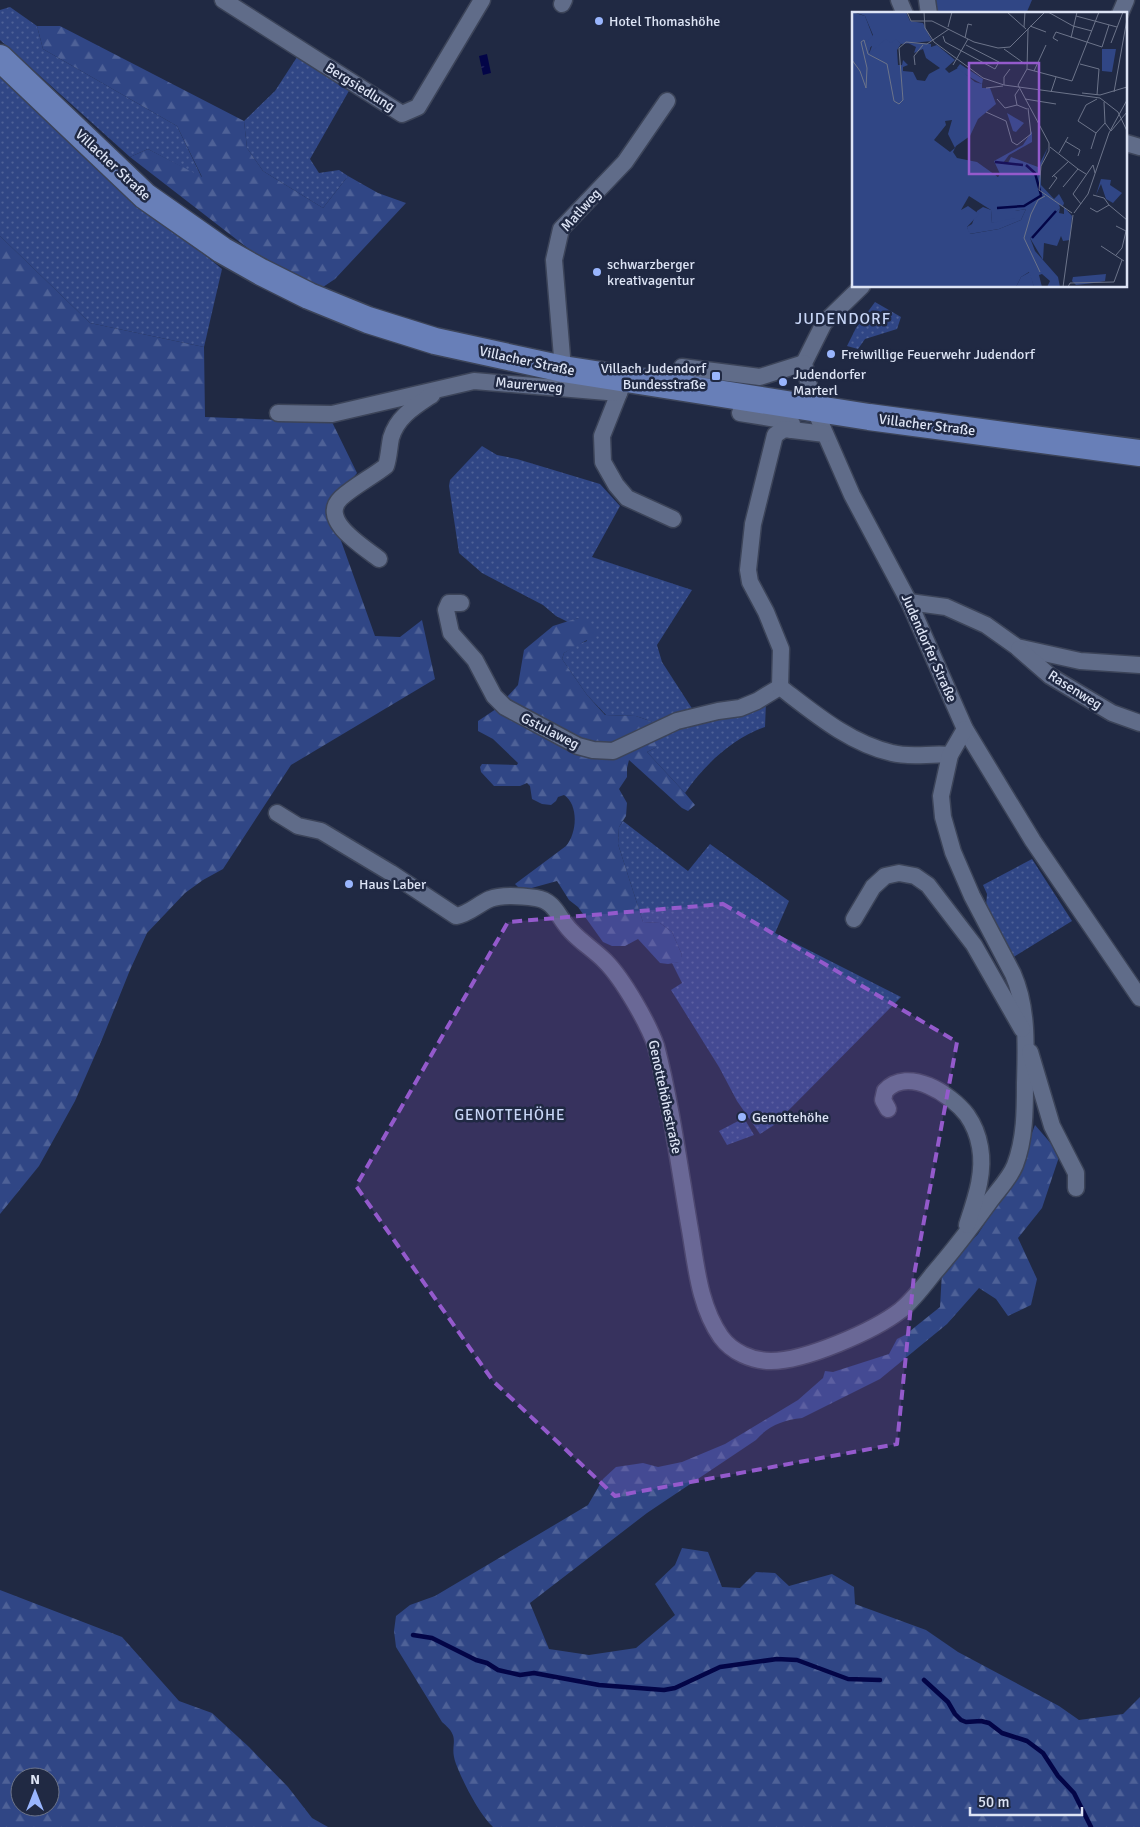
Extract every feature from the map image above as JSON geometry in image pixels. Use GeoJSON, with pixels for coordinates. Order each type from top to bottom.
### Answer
{"type":"FeatureCollection","features":[{"type":"Feature","properties":{"kind":"main road","name":"Villacher Straße"},"geometry":{"type":"LineString","coordinates":[[0,58],[145,196],[222,250],[261,272],[310,296],[368,320],[435,341],[563,369],[621,386],[674,387],[869,417],[1140,453]]}},
{"type":"Feature","properties":{"kind":"street","name":"Bergsiedlung"},"geometry":{"type":"LineString","coordinates":[[222,0],[402,114],[418,107],[482,0]]}},
{"type":"Feature","properties":{"kind":"street"},"geometry":{"type":"LineString","coordinates":[[899,0],[904,12]]}},
{"type":"Feature","properties":{"kind":"street"},"geometry":{"type":"LineString","coordinates":[[1121,12],[1126,0]]}},
{"type":"Feature","properties":{"kind":"street","name":"Matlweg"},"geometry":{"type":"LineString","coordinates":[[563,369],[554,260],[561,229],[626,162],[666,101]]}},
{"type":"Feature","properties":{"kind":"street"},"geometry":{"type":"LineString","coordinates":[[674,387],[682,367],[760,378],[804,363],[824,323],[860,288]]}},
{"type":"Feature","properties":{"kind":"street","name":"Judendorfer Straße"},"geometry":{"type":"LineString","coordinates":[[804,363],[814,408],[854,498],[909,602],[965,729],[1033,841],[1140,998]]}},
{"type":"Feature","properties":{"kind":"street","name":"Maurerweg"},"geometry":{"type":"LineString","coordinates":[[278,413],[332,414],[474,381],[621,386]]}},
{"type":"Feature","properties":{"kind":"street"},"geometry":{"type":"LineString","coordinates":[[621,386],[602,436],[604,462],[616,485],[627,498],[673,518]]}},
{"type":"Feature","properties":{"kind":"street","name":"Maurerweg"},"geometry":{"type":"LineString","coordinates":[[379,559],[344,532],[336,520],[335,506],[341,498],[386,466],[391,439],[396,426],[406,413],[440,390]]}},
{"type":"Feature","properties":{"kind":"street"},"geometry":{"type":"LineString","coordinates":[[740,414],[788,422],[792,424],[792,430]]}},
{"type":"Feature","properties":{"kind":"street"},"geometry":{"type":"LineString","coordinates":[[826,434],[784,429],[775,435],[753,524],[748,570],[750,582],[766,612],[781,648],[780,687],[831,725],[861,741],[893,753],[950,755]]}},
{"type":"Feature","properties":{"kind":"street","name":"Gstulaweg"},"geometry":{"type":"LineString","coordinates":[[461,603],[449,602],[446,610],[451,633],[475,660],[494,696],[505,707],[578,746],[592,750],[613,751],[677,721],[718,711],[740,708],[757,701],[780,687]]}},
{"type":"Feature","properties":{"kind":"street","name":"Rasenweg"},"geometry":{"type":"LineString","coordinates":[[909,602],[946,607],[986,625],[1017,647],[1050,676],[1112,713],[1140,723]]}},
{"type":"Feature","properties":{"kind":"street","name":"Rasenweg"},"geometry":{"type":"LineString","coordinates":[[1017,647],[1080,661],[1140,665]]}},
{"type":"Feature","properties":{"kind":"street","name":"Genottehöhestraße"},"geometry":{"type":"LineString","coordinates":[[965,729],[950,755],[941,796],[945,827],[953,852],[972,896],[1018,985],[1026,1036],[1052,1126],[1076,1173],[1076,1188]]}},
{"type":"Feature","properties":{"kind":"street","name":"Genottehöhestraße"},"geometry":{"type":"LineString","coordinates":[[277,813],[298,826],[321,831],[392,873],[456,916],[464,915],[482,903],[497,897],[534,898],[547,901],[553,906],[568,929],[613,970],[647,1024],[656,1046],[702,1294],[709,1313],[721,1337],[730,1347],[758,1359],[779,1360],[820,1349],[872,1328],[900,1310],[914,1298],[963,1240],[1015,1165],[1024,1125],[1026,1036],[974,944],[928,885],[915,876],[899,873],[886,876],[873,887],[854,919]]}},
{"type":"Feature","properties":{"kind":"street","name":"Genottehöhestraße"},"geometry":{"type":"LineString","coordinates":[[888,1109],[883,1100],[885,1091],[894,1084],[914,1081],[932,1087],[948,1098],[966,1113],[971,1121],[979,1139],[982,1170],[977,1196],[963,1240]]}},
{"type":"Feature","properties":{"kind":"highlighted area"},"geometry":{"type":"Polygon","coordinates":[[[723,904],[957,1042],[914,1275],[897,1444],[615,1496],[493,1381],[356,1186],[508,922],[723,904]]]}},
{"type":"Feature","properties":{"kind":"green space"},"geometry":{"type":"Polygon","coordinates":[[[928,0],[1032,0],[1027,12],[929,12],[928,0]]]}},
{"type":"Feature","properties":{"kind":"green space"},"geometry":{"type":"Polygon","coordinates":[[[10,7],[37,26],[43,49],[177,126],[202,178],[148,149],[130,157],[0,40],[0,10],[10,7]]]}},
{"type":"Feature","properties":{"kind":"green space"},"geometry":{"type":"Polygon","coordinates":[[[37,26],[60,26],[244,121],[247,148],[263,171],[323,208],[348,176],[378,193],[406,203],[335,279],[317,291],[267,263],[130,157],[148,149],[202,177],[177,126],[43,49],[37,26]]]}},
{"type":"Feature","properties":{"kind":"green space"},"geometry":{"type":"Polygon","coordinates":[[[299,54],[350,89],[310,159],[319,173],[339,170],[348,176],[323,208],[263,171],[247,148],[244,121],[275,91],[299,54]]]}},
{"type":"Feature","properties":{"kind":"green space"},"geometry":{"type":"Polygon","coordinates":[[[0,73],[145,206],[222,269],[204,347],[90,323],[0,236],[0,73]]]}},
{"type":"Feature","properties":{"kind":"green space"},"geometry":{"type":"Polygon","coordinates":[[[0,236],[90,323],[204,347],[205,417],[332,422],[357,473],[329,507],[375,636],[400,637],[422,620],[435,679],[291,765],[223,869],[185,893],[147,933],[75,1101],[39,1166],[0,1214],[0,236]]]}},
{"type":"Feature","properties":{"kind":"green space"},"geometry":{"type":"Polygon","coordinates":[[[875,302],[901,317],[897,329],[865,339],[858,349],[847,346],[856,328],[875,302]]]}},
{"type":"Feature","properties":{"kind":"green space"},"geometry":{"type":"Polygon","coordinates":[[[482,446],[497,455],[517,459],[600,484],[620,506],[592,557],[692,590],[657,645],[662,662],[693,710],[656,723],[636,716],[606,715],[587,695],[562,659],[564,653],[576,645],[587,641],[578,618],[568,622],[556,616],[543,605],[482,573],[459,553],[449,486],[450,480],[482,446]]]}},
{"type":"Feature","properties":{"kind":"green space"},"geometry":{"type":"Polygon","coordinates":[[[578,618],[589,622],[595,627],[594,636],[564,653],[562,659],[587,695],[605,715],[636,716],[656,723],[664,738],[655,748],[647,752],[695,805],[688,811],[682,808],[629,760],[627,777],[619,789],[627,803],[626,816],[619,827],[618,844],[643,922],[660,923],[672,932],[682,955],[680,962],[660,963],[638,939],[625,946],[612,946],[603,942],[578,907],[569,900],[557,881],[528,889],[519,888],[515,884],[566,846],[570,840],[575,819],[572,805],[564,795],[558,797],[551,805],[542,804],[532,799],[530,786],[527,783],[520,786],[494,786],[481,772],[480,767],[482,764],[517,765],[518,763],[493,739],[478,731],[478,721],[496,709],[518,685],[524,650],[553,626],[578,618]]]}},
{"type":"Feature","properties":{"kind":"green space"},"geometry":{"type":"Polygon","coordinates":[[[766,702],[765,727],[742,738],[720,754],[701,772],[685,793],[647,752],[655,748],[661,732],[766,702]]]}},
{"type":"Feature","properties":{"kind":"green space"},"geometry":{"type":"Polygon","coordinates":[[[623,821],[688,871],[710,844],[789,901],[775,933],[901,997],[774,1125],[760,1134],[737,1101],[719,1067],[671,990],[682,983],[672,963],[679,962],[682,955],[672,932],[660,923],[643,922],[618,844],[619,827],[623,821]]]}},
{"type":"Feature","properties":{"kind":"green space"},"geometry":{"type":"Polygon","coordinates":[[[1032,859],[1072,921],[1012,958],[986,906],[987,894],[983,885],[1032,859]]]}},
{"type":"Feature","properties":{"kind":"green space"},"geometry":{"type":"Polygon","coordinates":[[[744,1118],[754,1135],[727,1145],[719,1131],[744,1118]]]}},
{"type":"Feature","properties":{"kind":"green space"},"geometry":{"type":"Polygon","coordinates":[[[1035,1125],[1060,1154],[1042,1208],[1018,1238],[1037,1279],[1031,1305],[1008,1316],[996,1299],[979,1288],[947,1324],[880,1379],[802,1418],[788,1420],[771,1427],[756,1440],[647,1513],[530,1603],[549,1649],[589,1655],[636,1648],[675,1615],[655,1584],[675,1565],[682,1548],[708,1552],[722,1587],[740,1588],[756,1572],[775,1573],[789,1586],[832,1574],[854,1587],[855,1604],[926,1630],[958,1652],[1059,1706],[1079,1720],[1123,1714],[1140,1697],[1140,1827],[493,1827],[477,1806],[459,1771],[454,1757],[454,1737],[452,1733],[442,1722],[396,1647],[394,1631],[396,1616],[410,1605],[435,1596],[588,1505],[603,1479],[616,1467],[643,1463],[658,1467],[682,1462],[725,1444],[798,1400],[823,1378],[825,1371],[833,1372],[889,1354],[897,1339],[905,1335],[940,1307],[942,1272],[978,1234],[1016,1175],[1035,1125]]]}},
{"type":"Feature","properties":{"kind":"green space"},"geometry":{"type":"Polygon","coordinates":[[[0,1590],[122,1637],[179,1701],[212,1713],[288,1787],[312,1818],[328,1827],[0,1827],[0,1590]]]}},
{"type":"Feature","properties":{"kind":"water"},"geometry":{"type":"Polygon","coordinates":[[[487,54],[491,73],[483,75],[479,56],[487,54]]]}},
{"type":"Feature","properties":{"kind":"waterway"},"geometry":{"type":"LineString","coordinates":[[413,1635],[432,1638],[498,1670],[520,1675],[534,1673],[599,1685],[664,1690],[675,1688],[720,1667],[777,1659],[797,1660],[848,1679],[880,1680]]}},
{"type":"Feature","properties":{"kind":"waterway"},"geometry":{"type":"LineString","coordinates":[[924,1680],[948,1702],[961,1720],[989,1723],[1002,1733],[1027,1741],[1043,1753],[1058,1776],[1074,1793],[1091,1827]]}},
{"type":"Feature","properties":{"kind":"place","name":"Hotel Thomashöhe"},"geometry":{"type":"Point","coordinates":[599,21]}},
{"type":"Feature","properties":{"kind":"place","name":"schwarzberger kreativagentur"},"geometry":{"type":"Point","coordinates":[597,272]}},
{"type":"Feature","properties":{"kind":"place","name":"Freiwillige Feuerwehr Judendorf"},"geometry":{"type":"Point","coordinates":[831,354]}},
{"type":"Feature","properties":{"kind":"place","name":"Villach Judendorf Bundesstraße"},"geometry":{"type":"Point","coordinates":[716,376]}},
{"type":"Feature","properties":{"kind":"place","name":"Judendorfer Marterl"},"geometry":{"type":"Point","coordinates":[783,382]}},
{"type":"Feature","properties":{"kind":"place","name":"Haus Laber"},"geometry":{"type":"Point","coordinates":[349,884]}},
{"type":"Feature","properties":{"kind":"place","name":"Genottehöhe"},"geometry":{"type":"Point","coordinates":[742,1117]}},
{"type":"Feature","properties":{"kind":"district","name":"JUDENDORF"},"geometry":{"type":"Point","coordinates":[843,319]}},
{"type":"Feature","properties":{"kind":"district","name":"GENOTTEHÖHE"},"geometry":{"type":"Point","coordinates":[510,1115]}}]}
